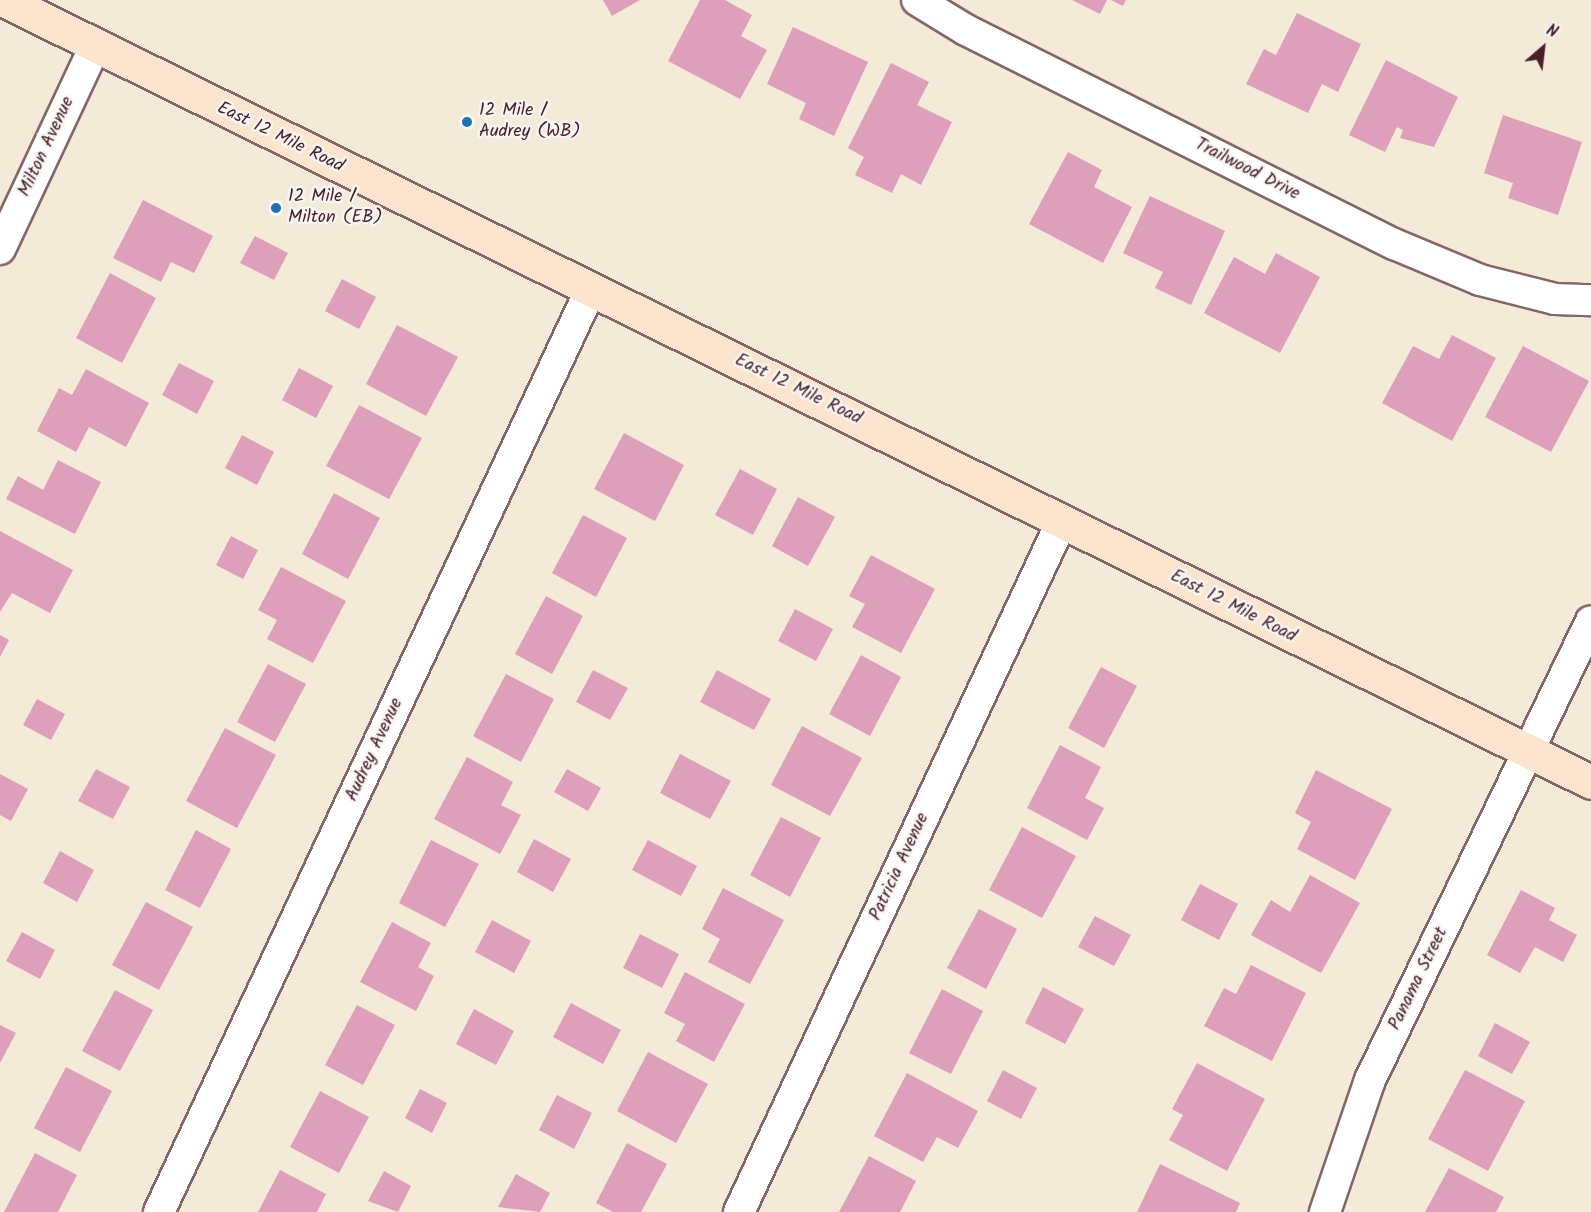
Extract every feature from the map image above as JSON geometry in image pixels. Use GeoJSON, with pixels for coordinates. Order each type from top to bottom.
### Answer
{"type":"FeatureCollection","features":[{"type":"Feature","properties":{"kind":"main road","name":"East 12 Mile Road"},"geometry":{"type":"LineString","coordinates":[[3,0],[1591,782]]}},
{"type":"Feature","properties":{"kind":"street","name":"Trailwood Drive"},"geometry":{"type":"LineString","coordinates":[[917,0],[966,30],[1394,244],[1480,280],[1555,298],[1591,300]]}},
{"type":"Feature","properties":{"kind":"street","name":"Milton Avenue"},"geometry":{"type":"LineString","coordinates":[[0,249],[95,46]]}},
{"type":"Feature","properties":{"kind":"street","name":"Audrey Avenue"},"geometry":{"type":"LineString","coordinates":[[159,1212],[591,289]]}},
{"type":"Feature","properties":{"kind":"street","name":"Patricia Avenue"},"geometry":{"type":"LineString","coordinates":[[738,1212],[1062,521]]}},
{"type":"Feature","properties":{"kind":"street","name":"Panama Street"},"geometry":{"type":"LineString","coordinates":[[1326,1212],[1370,1080],[1591,621]]}},
{"type":"Feature","properties":{"kind":"building"},"geometry":{"type":"Polygon","coordinates":[[[603,0],[640,0],[612,16],[603,0]]]}},
{"type":"Feature","properties":{"kind":"building"},"geometry":{"type":"Polygon","coordinates":[[[700,0],[725,0],[752,15],[741,36],[767,50],[740,99],[668,61],[700,0]]]}},
{"type":"Feature","properties":{"kind":"building"},"geometry":{"type":"Polygon","coordinates":[[[1072,0],[1107,0],[1100,14],[1072,0]]]}},
{"type":"Feature","properties":{"kind":"building"},"geometry":{"type":"Polygon","coordinates":[[[1111,0],[1126,0],[1123,6],[1111,0]]]}},
{"type":"Feature","properties":{"kind":"building"},"geometry":{"type":"Polygon","coordinates":[[[1297,13],[1361,44],[1338,92],[1322,84],[1308,113],[1246,84],[1264,49],[1276,55],[1297,13]]]}},
{"type":"Feature","properties":{"kind":"building"},"geometry":{"type":"Polygon","coordinates":[[[793,27],[868,62],[834,136],[799,119],[806,103],[767,84],[793,27]]]}},
{"type":"Feature","properties":{"kind":"building"},"geometry":{"type":"Polygon","coordinates":[[[1386,60],[1458,97],[1434,147],[1400,138],[1403,130],[1397,127],[1385,152],[1349,135],[1386,60]]]}},
{"type":"Feature","properties":{"kind":"building"},"geometry":{"type":"Polygon","coordinates":[[[891,63],[929,82],[917,105],[952,122],[921,185],[901,174],[892,193],[855,175],[864,157],[848,148],[891,63]]]}},
{"type":"Feature","properties":{"kind":"building"},"geometry":{"type":"Polygon","coordinates":[[[1503,115],[1582,142],[1558,215],[1508,198],[1513,183],[1484,173],[1503,115]]]}},
{"type":"Feature","properties":{"kind":"building"},"geometry":{"type":"Polygon","coordinates":[[[1068,152],[1102,170],[1094,187],[1132,207],[1103,263],[1029,224],[1068,152]]]}},
{"type":"Feature","properties":{"kind":"building"},"geometry":{"type":"Polygon","coordinates":[[[1150,196],[1225,231],[1191,305],[1155,288],[1163,272],[1123,253],[1150,196]]]}},
{"type":"Feature","properties":{"kind":"building"},"geometry":{"type":"Polygon","coordinates":[[[143,200],[213,236],[194,273],[171,262],[161,282],[113,258],[143,200]]]}},
{"type":"Feature","properties":{"kind":"building"},"geometry":{"type":"Polygon","coordinates":[[[255,236],[288,253],[274,280],[240,263],[255,236]]]}},
{"type":"Feature","properties":{"kind":"building"},"geometry":{"type":"Polygon","coordinates":[[[1276,253],[1320,277],[1280,353],[1204,313],[1234,257],[1265,274],[1276,253]]]}},
{"type":"Feature","properties":{"kind":"building"},"geometry":{"type":"Polygon","coordinates":[[[110,273],[156,298],[122,363],[76,338],[110,273]]]}},
{"type":"Feature","properties":{"kind":"building"},"geometry":{"type":"Polygon","coordinates":[[[342,279],[376,297],[359,329],[325,311],[342,279]]]}},
{"type":"Feature","properties":{"kind":"building"},"geometry":{"type":"Polygon","coordinates":[[[397,325],[458,357],[426,416],[366,384],[397,325]]]}},
{"type":"Feature","properties":{"kind":"building"},"geometry":{"type":"Polygon","coordinates":[[[1452,335],[1496,358],[1452,441],[1382,403],[1413,346],[1439,359],[1452,335]]]}},
{"type":"Feature","properties":{"kind":"building"},"geometry":{"type":"Polygon","coordinates":[[[1523,346],[1589,381],[1551,452],[1485,417],[1523,346]]]}},
{"type":"Feature","properties":{"kind":"building"},"geometry":{"type":"Polygon","coordinates":[[[179,363],[214,381],[197,414],[162,395],[179,363]]]}},
{"type":"Feature","properties":{"kind":"building"},"geometry":{"type":"Polygon","coordinates":[[[299,368],[333,386],[316,418],[282,400],[299,368]]]}},
{"type":"Feature","properties":{"kind":"building"},"geometry":{"type":"Polygon","coordinates":[[[86,369],[149,403],[126,447],[89,427],[76,452],[37,431],[59,388],[72,395],[86,369]]]}},
{"type":"Feature","properties":{"kind":"building"},"geometry":{"type":"Polygon","coordinates":[[[359,405],[422,438],[389,499],[326,466],[359,405]]]}},
{"type":"Feature","properties":{"kind":"building"},"geometry":{"type":"Polygon","coordinates":[[[624,433],[684,465],[655,521],[594,489],[624,433]]]}},
{"type":"Feature","properties":{"kind":"building"},"geometry":{"type":"Polygon","coordinates":[[[242,435],[274,452],[257,485],[225,468],[242,435]]]}},
{"type":"Feature","properties":{"kind":"building"},"geometry":{"type":"Polygon","coordinates":[[[58,460],[101,482],[75,534],[6,499],[18,476],[43,490],[58,460]]]}},
{"type":"Feature","properties":{"kind":"building"},"geometry":{"type":"Polygon","coordinates":[[[740,469],[777,489],[753,535],[715,515],[740,469]]]}},
{"type":"Feature","properties":{"kind":"building"},"geometry":{"type":"Polygon","coordinates":[[[334,493],[380,518],[348,579],[302,554],[334,493]]]}},
{"type":"Feature","properties":{"kind":"building"},"geometry":{"type":"Polygon","coordinates":[[[798,497],[835,517],[808,566],[772,546],[798,497]]]}},
{"type":"Feature","properties":{"kind":"building"},"geometry":{"type":"Polygon","coordinates":[[[583,515],[627,538],[596,597],[552,573],[583,515]]]}},
{"type":"Feature","properties":{"kind":"building"},"geometry":{"type":"Polygon","coordinates":[[[0,531],[73,570],[50,613],[12,593],[0,612],[0,531]]]}},
{"type":"Feature","properties":{"kind":"building"},"geometry":{"type":"Polygon","coordinates":[[[231,536],[258,550],[243,579],[216,565],[231,536]]]}},
{"type":"Feature","properties":{"kind":"building"},"geometry":{"type":"Polygon","coordinates":[[[871,555],[935,589],[901,653],[852,627],[865,604],[849,596],[871,555]]]}},
{"type":"Feature","properties":{"kind":"building"},"geometry":{"type":"Polygon","coordinates":[[[281,567],[346,601],[313,663],[267,639],[277,620],[258,610],[281,567]]]}},
{"type":"Feature","properties":{"kind":"building"},"geometry":{"type":"Polygon","coordinates":[[[546,596],[583,616],[552,674],[515,654],[546,596]]]}},
{"type":"Feature","properties":{"kind":"building"},"geometry":{"type":"Polygon","coordinates":[[[795,609],[833,629],[816,661],[778,641],[795,609]]]}},
{"type":"Feature","properties":{"kind":"building"},"geometry":{"type":"Polygon","coordinates":[[[0,635],[9,640],[0,657],[0,635]]]}},
{"type":"Feature","properties":{"kind":"building"},"geometry":{"type":"Polygon","coordinates":[[[861,655],[901,677],[870,736],[829,714],[861,655]]]}},
{"type":"Feature","properties":{"kind":"building"},"geometry":{"type":"Polygon","coordinates":[[[268,664],[306,684],[275,742],[237,722],[268,664]]]}},
{"type":"Feature","properties":{"kind":"building"},"geometry":{"type":"Polygon","coordinates":[[[1101,667],[1137,686],[1104,748],[1068,728],[1101,667]]]}},
{"type":"Feature","properties":{"kind":"building"},"geometry":{"type":"Polygon","coordinates":[[[593,670],[628,688],[610,720],[576,702],[593,670]]]}},
{"type":"Feature","properties":{"kind":"building"},"geometry":{"type":"Polygon","coordinates":[[[717,670],[771,699],[754,730],[700,702],[717,670]]]}},
{"type":"Feature","properties":{"kind":"building"},"geometry":{"type":"Polygon","coordinates":[[[506,674],[554,699],[521,762],[473,736],[506,674]]]}},
{"type":"Feature","properties":{"kind":"building"},"geometry":{"type":"Polygon","coordinates":[[[37,699],[65,714],[51,740],[23,725],[37,699]]]}},
{"type":"Feature","properties":{"kind":"building"},"geometry":{"type":"Polygon","coordinates":[[[802,726],[862,758],[830,816],[771,785],[802,726]]]}},
{"type":"Feature","properties":{"kind":"building"},"geometry":{"type":"Polygon","coordinates":[[[225,728],[276,755],[237,828],[186,801],[225,728]]]}},
{"type":"Feature","properties":{"kind":"building"},"geometry":{"type":"Polygon","coordinates":[[[1060,745],[1101,767],[1085,798],[1104,808],[1087,840],[1027,808],[1060,745]]]}},
{"type":"Feature","properties":{"kind":"building"},"geometry":{"type":"Polygon","coordinates":[[[680,754],[731,781],[710,819],[660,793],[680,754]]]}},
{"type":"Feature","properties":{"kind":"building"},"geometry":{"type":"Polygon","coordinates":[[[467,757],[513,782],[501,805],[521,815],[500,854],[434,819],[467,757]]]}},
{"type":"Feature","properties":{"kind":"building"},"geometry":{"type":"Polygon","coordinates":[[[96,769],[130,787],[113,819],[78,801],[96,769]]]}},
{"type":"Feature","properties":{"kind":"building"},"geometry":{"type":"Polygon","coordinates":[[[567,769],[601,788],[588,811],[554,792],[567,769]]]}},
{"type":"Feature","properties":{"kind":"building"},"geometry":{"type":"Polygon","coordinates":[[[1316,770],[1392,809],[1355,880],[1297,849],[1311,822],[1295,813],[1316,770]]]}},
{"type":"Feature","properties":{"kind":"building"},"geometry":{"type":"Polygon","coordinates":[[[0,774],[28,789],[11,821],[0,815],[0,774]]]}},
{"type":"Feature","properties":{"kind":"building"},"geometry":{"type":"Polygon","coordinates":[[[781,817],[821,838],[790,897],[750,875],[781,817]]]}},
{"type":"Feature","properties":{"kind":"building"},"geometry":{"type":"Polygon","coordinates":[[[1022,827],[1076,856],[1042,918],[989,890],[1022,827]]]}},
{"type":"Feature","properties":{"kind":"building"},"geometry":{"type":"Polygon","coordinates":[[[196,830],[231,849],[200,908],[165,890],[196,830]]]}},
{"type":"Feature","properties":{"kind":"building"},"geometry":{"type":"Polygon","coordinates":[[[534,839],[571,859],[553,892],[517,872],[534,839]]]}},
{"type":"Feature","properties":{"kind":"building"},"geometry":{"type":"Polygon","coordinates":[[[431,840],[479,864],[445,927],[399,903],[431,840]]]}},
{"type":"Feature","properties":{"kind":"building"},"geometry":{"type":"Polygon","coordinates":[[[648,840],[697,866],[681,896],[632,870],[648,840]]]}},
{"type":"Feature","properties":{"kind":"building"},"geometry":{"type":"Polygon","coordinates":[[[60,851],[94,870],[77,902],[43,883],[60,851]]]}},
{"type":"Feature","properties":{"kind":"building"},"geometry":{"type":"Polygon","coordinates":[[[1310,875],[1360,903],[1321,973],[1251,935],[1271,900],[1290,912],[1310,875]]]}},
{"type":"Feature","properties":{"kind":"building"},"geometry":{"type":"Polygon","coordinates":[[[1200,884],[1238,904],[1219,940],[1181,920],[1200,884]]]}},
{"type":"Feature","properties":{"kind":"building"},"geometry":{"type":"Polygon","coordinates":[[[723,888],[784,920],[750,984],[708,962],[720,939],[702,929],[723,888]]]}},
{"type":"Feature","properties":{"kind":"building"},"geometry":{"type":"Polygon","coordinates":[[[1521,890],[1555,908],[1549,920],[1577,935],[1563,962],[1535,947],[1520,973],[1487,955],[1521,890]]]}},
{"type":"Feature","properties":{"kind":"building"},"geometry":{"type":"Polygon","coordinates":[[[146,902],[193,927],[159,990],[112,965],[146,902]]]}},
{"type":"Feature","properties":{"kind":"building"},"geometry":{"type":"Polygon","coordinates":[[[979,909],[1017,929],[986,989],[947,968],[979,909]]]}},
{"type":"Feature","properties":{"kind":"building"},"geometry":{"type":"Polygon","coordinates":[[[1095,916],[1131,935],[1114,966],[1078,947],[1095,916]]]}},
{"type":"Feature","properties":{"kind":"building"},"geometry":{"type":"Polygon","coordinates":[[[492,920],[531,941],[514,973],[475,952],[492,920]]]}},
{"type":"Feature","properties":{"kind":"building"},"geometry":{"type":"Polygon","coordinates":[[[392,922],[431,943],[418,967],[434,976],[416,1011],[360,982],[392,922]]]}},
{"type":"Feature","properties":{"kind":"building"},"geometry":{"type":"Polygon","coordinates":[[[22,932],[55,950],[40,979],[6,961],[22,932]]]}},
{"type":"Feature","properties":{"kind":"building"},"geometry":{"type":"Polygon","coordinates":[[[640,934],[679,954],[662,988],[623,968],[640,934]]]}},
{"type":"Feature","properties":{"kind":"building"},"geometry":{"type":"Polygon","coordinates":[[[1251,965],[1306,993],[1272,1061],[1204,1026],[1224,988],[1236,994],[1251,965]]]}},
{"type":"Feature","properties":{"kind":"building"},"geometry":{"type":"Polygon","coordinates":[[[685,972],[745,1004],[714,1062],[676,1041],[685,1024],[664,1013],[685,972]]]}},
{"type":"Feature","properties":{"kind":"building"},"geometry":{"type":"Polygon","coordinates":[[[1043,987],[1084,1009],[1065,1044],[1025,1023],[1043,987]]]}},
{"type":"Feature","properties":{"kind":"building"},"geometry":{"type":"Polygon","coordinates":[[[942,989],[983,1011],[951,1074],[909,1053],[942,989]]]}},
{"type":"Feature","properties":{"kind":"building"},"geometry":{"type":"Polygon","coordinates":[[[115,990],[153,1010],[120,1071],[82,1051],[115,990]]]}},
{"type":"Feature","properties":{"kind":"building"},"geometry":{"type":"Polygon","coordinates":[[[571,1003],[621,1030],[603,1064],[553,1037],[571,1003]]]}},
{"type":"Feature","properties":{"kind":"building"},"geometry":{"type":"Polygon","coordinates":[[[357,1005],[395,1025],[363,1085],[325,1065],[357,1005]]]}},
{"type":"Feature","properties":{"kind":"building"},"geometry":{"type":"Polygon","coordinates":[[[474,1009],[514,1031],[496,1065],[456,1044],[474,1009]]]}},
{"type":"Feature","properties":{"kind":"building"},"geometry":{"type":"Polygon","coordinates":[[[1495,1023],[1530,1042],[1512,1074],[1478,1056],[1495,1023]]]}},
{"type":"Feature","properties":{"kind":"building"},"geometry":{"type":"Polygon","coordinates":[[[0,1025],[16,1033],[0,1063],[0,1025]]]}},
{"type":"Feature","properties":{"kind":"building"},"geometry":{"type":"Polygon","coordinates":[[[648,1052],[708,1084],[676,1143],[617,1111],[648,1052]]]}},
{"type":"Feature","properties":{"kind":"building"},"geometry":{"type":"Polygon","coordinates":[[[1197,1063],[1265,1099],[1227,1171],[1169,1140],[1183,1115],[1172,1109],[1197,1063]]]}},
{"type":"Feature","properties":{"kind":"building"},"geometry":{"type":"Polygon","coordinates":[[[66,1067],[112,1091],[80,1152],[34,1128],[66,1067]]]}},
{"type":"Feature","properties":{"kind":"building"},"geometry":{"type":"Polygon","coordinates":[[[1003,1070],[1037,1088],[1021,1119],[987,1101],[1003,1070]]]}},
{"type":"Feature","properties":{"kind":"building"},"geometry":{"type":"Polygon","coordinates":[[[1465,1070],[1525,1101],[1488,1171],[1428,1139],[1465,1070]]]}},
{"type":"Feature","properties":{"kind":"building"},"geometry":{"type":"Polygon","coordinates":[[[907,1073],[978,1111],[958,1148],[937,1137],[923,1162],[874,1136],[907,1073]]]}},
{"type":"Feature","properties":{"kind":"building"},"geometry":{"type":"Polygon","coordinates":[[[420,1089],[447,1103],[432,1133],[405,1118],[420,1089]]]}},
{"type":"Feature","properties":{"kind":"building"},"geometry":{"type":"Polygon","coordinates":[[[320,1091],[369,1117],[339,1173],[290,1147],[320,1091]]]}},
{"type":"Feature","properties":{"kind":"building"},"geometry":{"type":"Polygon","coordinates":[[[557,1095],[592,1113],[574,1149],[539,1130],[557,1095]]]}},
{"type":"Feature","properties":{"kind":"building"},"geometry":{"type":"Polygon","coordinates":[[[627,1143],[667,1164],[641,1212],[613,1212],[596,1203],[627,1143]]]}},
{"type":"Feature","properties":{"kind":"building"},"geometry":{"type":"Polygon","coordinates":[[[35,1153],[77,1175],[58,1212],[4,1212],[35,1153]]]}},
{"type":"Feature","properties":{"kind":"building"},"geometry":{"type":"Polygon","coordinates":[[[869,1156],[916,1181],[900,1212],[839,1212],[869,1156]]]}},
{"type":"Feature","properties":{"kind":"building"},"geometry":{"type":"Polygon","coordinates":[[[1160,1164],[1240,1203],[1236,1212],[1137,1212],[1160,1164]]]}},
{"type":"Feature","properties":{"kind":"building"},"geometry":{"type":"Polygon","coordinates":[[[1449,1168],[1504,1197],[1496,1212],[1425,1212],[1449,1168]]]}},
{"type":"Feature","properties":{"kind":"building"},"geometry":{"type":"Polygon","coordinates":[[[280,1170],[326,1194],[317,1212],[258,1212],[280,1170]]]}},
{"type":"Feature","properties":{"kind":"building"},"geometry":{"type":"Polygon","coordinates":[[[384,1171],[411,1186],[398,1212],[368,1201],[384,1171]]]}},
{"type":"Feature","properties":{"kind":"building"},"geometry":{"type":"Polygon","coordinates":[[[516,1174],[550,1193],[540,1212],[498,1207],[516,1174]]]}},
{"type":"Feature","properties":{"kind":"place","name":"12 Mile / Audrey (WB)"},"geometry":{"type":"Point","coordinates":[467,122]}},
{"type":"Feature","properties":{"kind":"place","name":"12 Mile / Milton (EB)"},"geometry":{"type":"Point","coordinates":[276,208]}}]}
